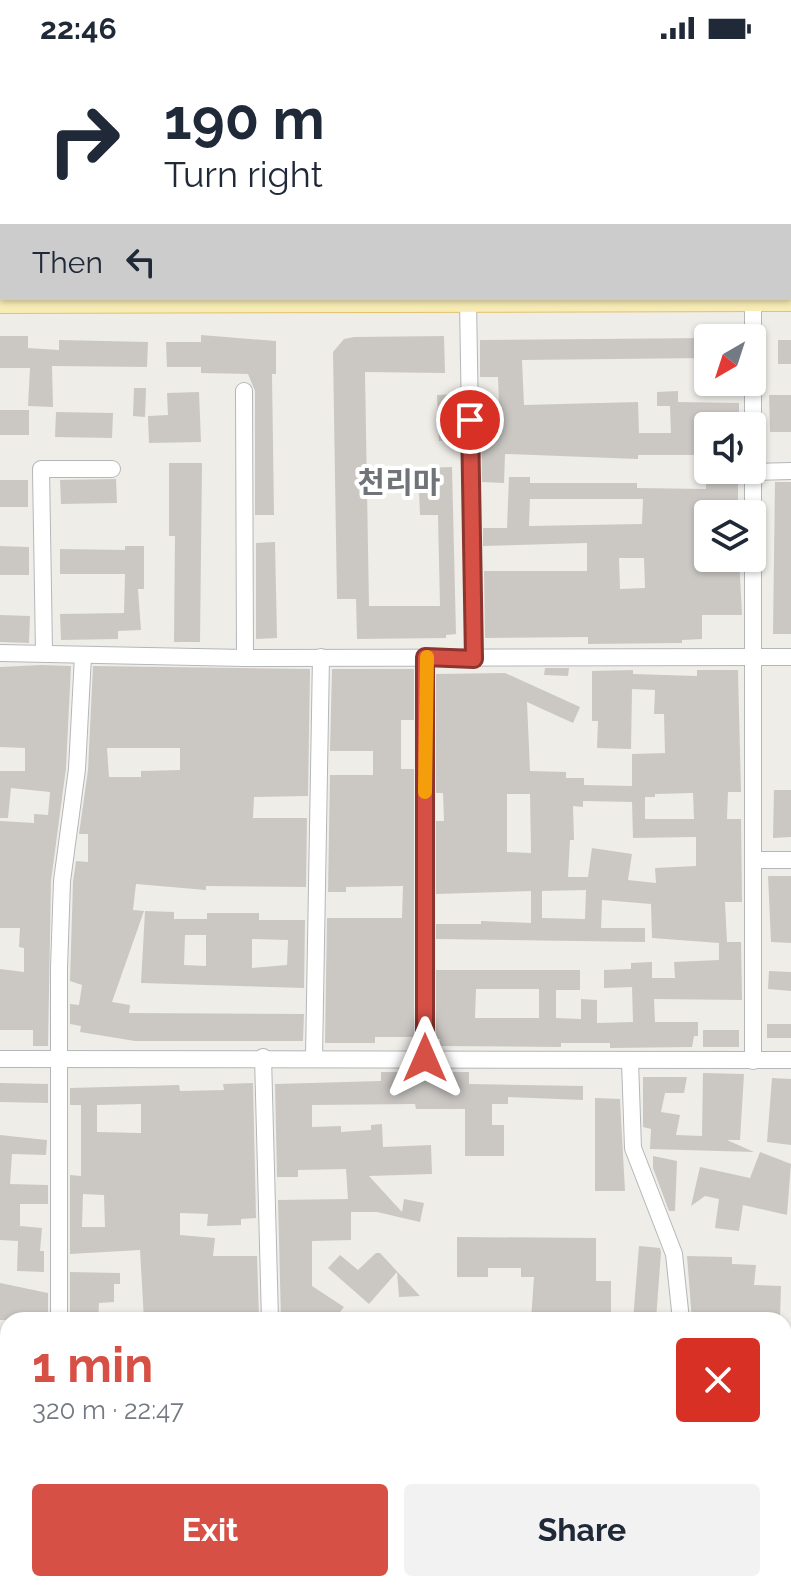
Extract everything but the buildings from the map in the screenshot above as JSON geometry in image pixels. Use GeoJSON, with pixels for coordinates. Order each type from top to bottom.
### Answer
{"type":"FeatureCollection","features":[{"type":"Feature","properties":{"kind":"main road"},"geometry":{"type":"LineString","coordinates":[[0,303],[791,301]]}},
{"type":"Feature","properties":{"kind":"street"},"geometry":{"type":"LineString","coordinates":[[753,300],[753,412]]}},
{"type":"Feature","properties":{"kind":"street"},"geometry":{"type":"LineString","coordinates":[[468,301],[474,659]]}},
{"type":"Feature","properties":{"kind":"street"},"geometry":{"type":"LineString","coordinates":[[244,391],[245,658]]}},
{"type":"Feature","properties":{"kind":"street"},"geometry":{"type":"LineString","coordinates":[[44,652],[41,469],[112,469]]}},
{"type":"Feature","properties":{"kind":"street"},"geometry":{"type":"LineString","coordinates":[[766,472],[791,471]]}},
{"type":"Feature","properties":{"kind":"street"},"geometry":{"type":"LineString","coordinates":[[753,484],[753,1061]]}},
{"type":"Feature","properties":{"kind":"street"},"geometry":{"type":"LineString","coordinates":[[0,653],[245,658],[791,657]]}},
{"type":"Feature","properties":{"kind":"street"},"geometry":{"type":"LineString","coordinates":[[59,1312],[56,1057],[62,881],[77,769],[83,656]]}},
{"type":"Feature","properties":{"kind":"street"},"geometry":{"type":"LineString","coordinates":[[314,1057],[321,657]]}},
{"type":"Feature","properties":{"kind":"street"},"geometry":{"type":"LineString","coordinates":[[425,657],[425,1058]]}},
{"type":"Feature","properties":{"kind":"street"},"geometry":{"type":"LineString","coordinates":[[755,860],[791,860]]}},
{"type":"Feature","properties":{"kind":"street"},"geometry":{"type":"LineString","coordinates":[[263,1057],[270,1312]]}},
{"type":"Feature","properties":{"kind":"street"},"geometry":{"type":"LineString","coordinates":[[0,1059],[791,1060]]}},
{"type":"Feature","properties":{"kind":"street"},"geometry":{"type":"LineString","coordinates":[[630,1061],[633,1148],[674,1254],[680,1312]]}},
{"type":"Feature","properties":{"kind":"slow traffic"},"geometry":{"type":"LineString","coordinates":[[425,792],[427,657]]}},
{"type":"Feature","properties":{"kind":"district","name":"천리마"},"geometry":{"type":"Point","coordinates":[399,483]}},
{"type":"Feature","properties":{"kind":"route"},"geometry":{"type":"LineString","coordinates":[[425,1058],[425,657],[474,659],[470,420]]}}]}
